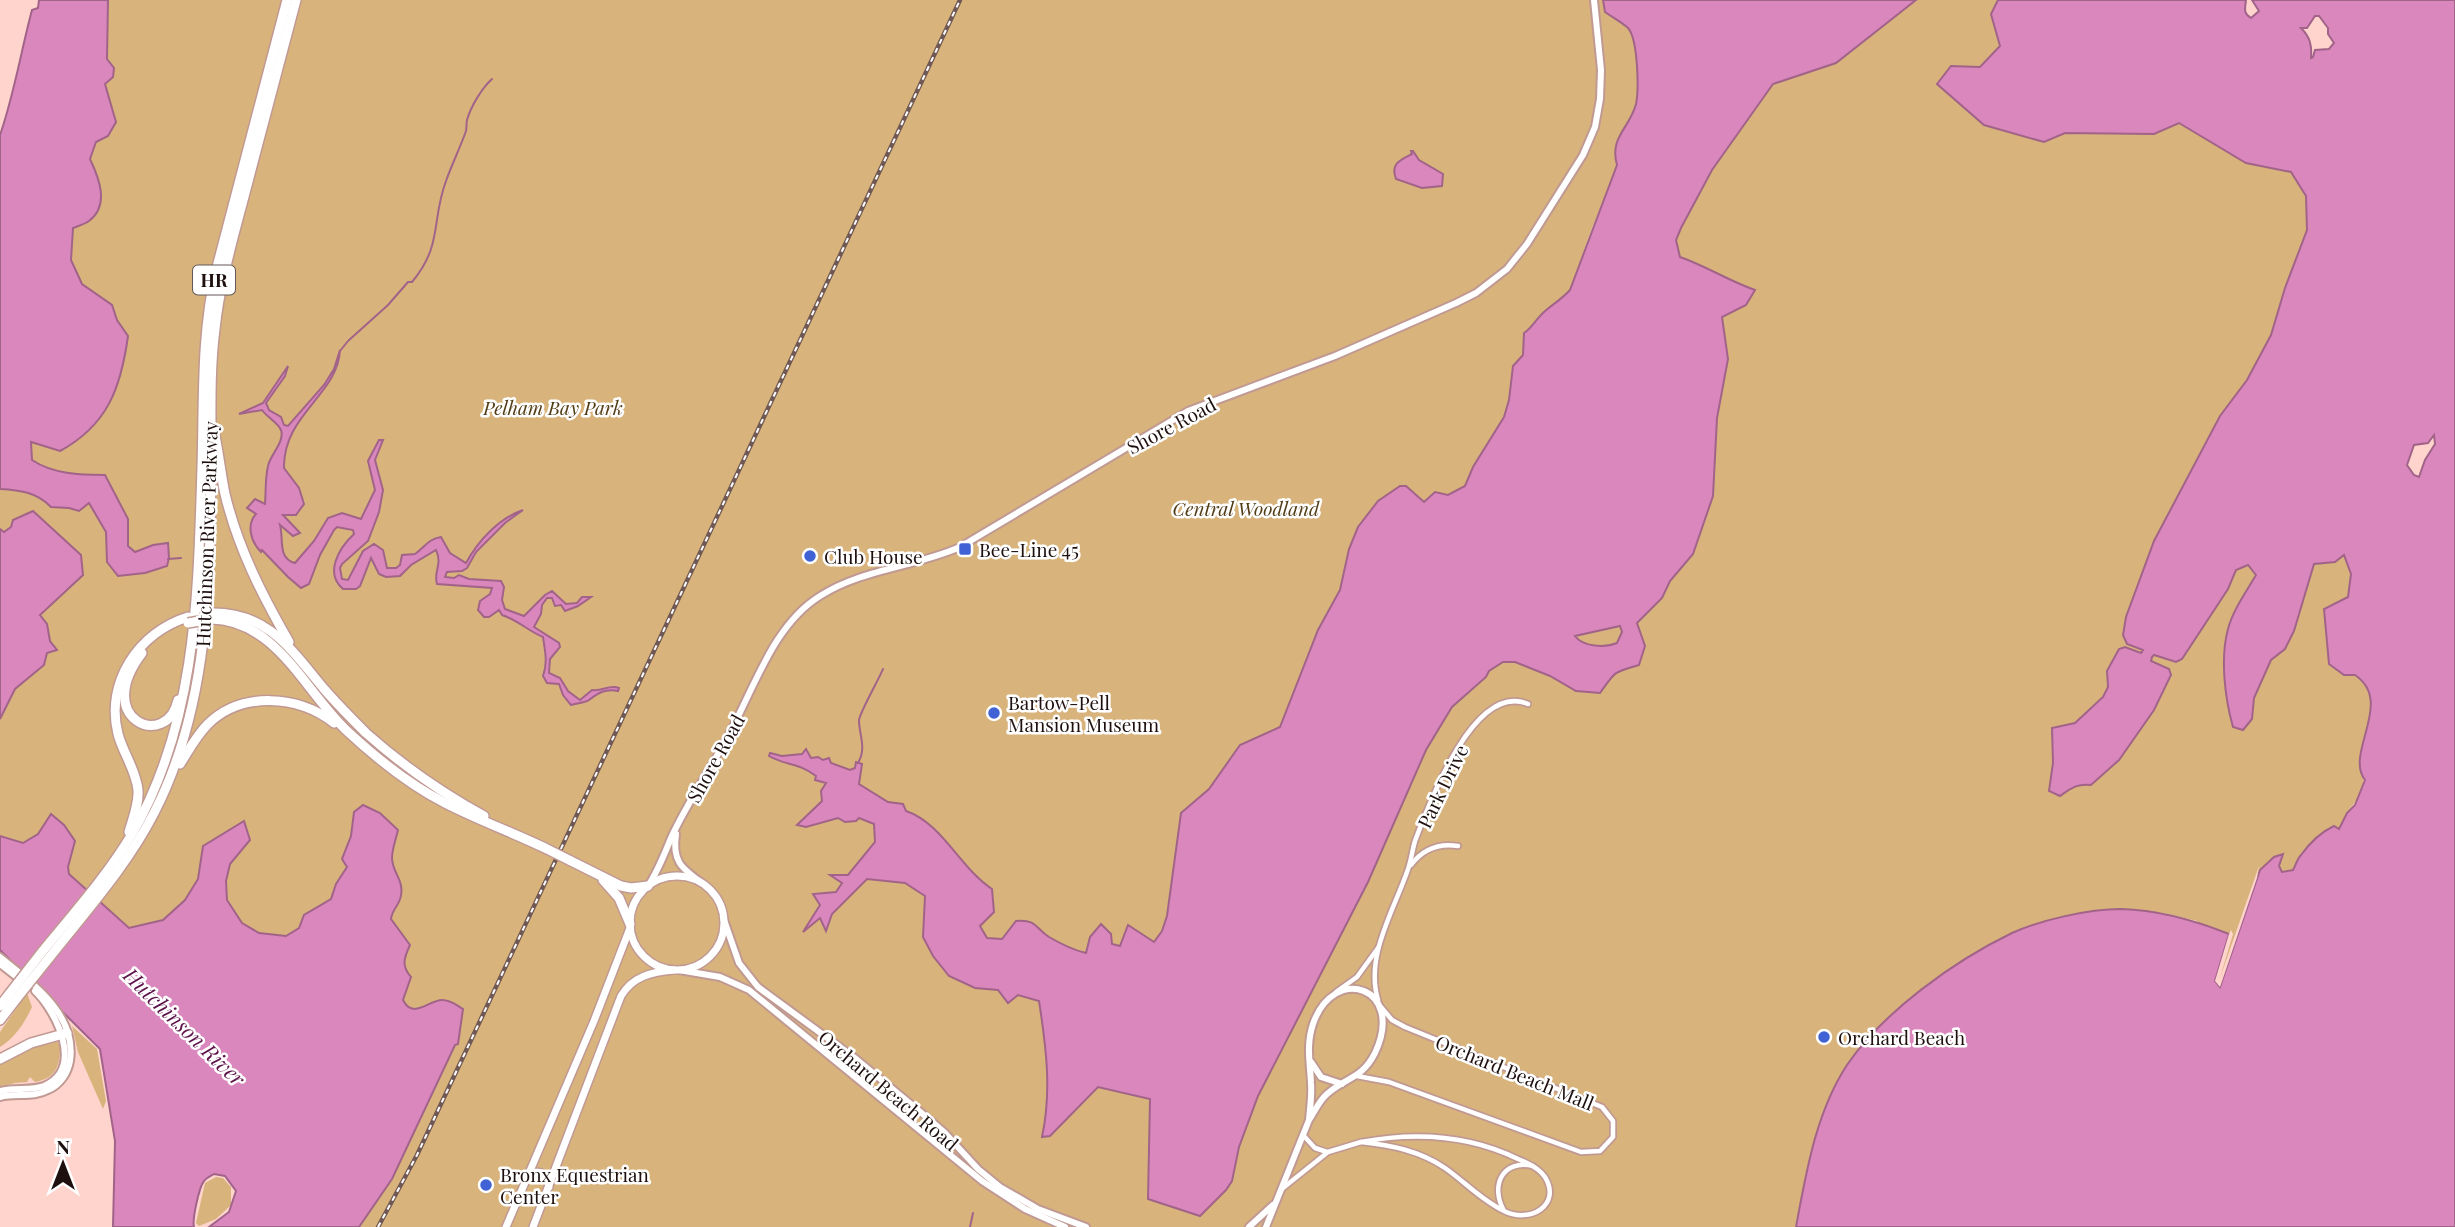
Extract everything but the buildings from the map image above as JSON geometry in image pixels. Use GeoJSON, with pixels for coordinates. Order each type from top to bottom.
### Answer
{"type":"FeatureCollection","features":[{"type":"Feature","properties":{"kind":"highway","name":"Hutchinson River Parkway"},"geometry":{"type":"LineString","coordinates":[[119,862],[165,765],[180,717],[189,669],[199,540],[203,370],[208,312],[216,271],[287,0]]}},
{"type":"Feature","properties":{"kind":"highway","name":"Hutchinson River Parkway"},"geometry":{"type":"LineString","coordinates":[[0,1020],[14,995],[150,820],[171,777],[189,721],[200,664],[209,530],[213,342],[221,287],[296,0]]}},
{"type":"Feature","properties":{"kind":"highway"},"geometry":{"type":"LineString","coordinates":[[211,414],[224,489],[237,534],[261,594],[293,650]]}},
{"type":"Feature","properties":{"kind":"highway"},"geometry":{"type":"LineString","coordinates":[[126,845],[138,794],[117,725],[116,702],[120,681],[131,658],[147,640],[164,627],[211,616],[237,615],[257,622],[276,634],[344,710],[389,753],[438,788],[510,831]]}},
{"type":"Feature","properties":{"kind":"highway"},"geometry":{"type":"LineString","coordinates":[[211,616],[235,622],[263,636],[353,736]]}},
{"type":"Feature","properties":{"kind":"highway"},"geometry":{"type":"LineString","coordinates":[[188,620],[157,639],[137,660],[123,696],[130,716],[139,723],[148,725],[168,719],[176,709],[180,689],[189,669]]}},
{"type":"Feature","properties":{"kind":"highway"},"geometry":{"type":"LineString","coordinates":[[171,777],[207,725],[231,709],[255,702],[284,701],[307,707],[326,717],[389,767],[434,797],[466,814],[510,831],[627,888],[648,886]]}},
{"type":"Feature","properties":{"kind":"highway"},"geometry":{"type":"LineString","coordinates":[[596,874],[615,893],[630,926]]}},
{"type":"Feature","properties":{"kind":"highway","name":"Hutchinson River Parkway"},"geometry":{"type":"LineString","coordinates":[[0,1006],[14,995]]}},
{"type":"Feature","properties":{"kind":"highway"},"geometry":{"type":"LineString","coordinates":[[0,1059],[26,1045],[64,1034]]}},
{"type":"Feature","properties":{"kind":"main road"},"geometry":{"type":"LineString","coordinates":[[506,1227],[594,1021],[630,926],[635,902],[648,886],[659,880],[685,877],[702,883],[715,897],[724,920],[722,938],[710,957],[696,967],[644,975],[628,986],[621,996],[533,1227]]}},
{"type":"Feature","properties":{"kind":"main road"},"geometry":{"type":"LineString","coordinates":[[630,926],[633,942],[643,956],[657,966],[676,970]]}},
{"type":"Feature","properties":{"kind":"main road"},"geometry":{"type":"LineString","coordinates":[[527,1178],[534,1172],[541,1172],[548,1178],[549,1187]]}},
{"type":"Feature","properties":{"kind":"street","name":"Shore Road"},"geometry":{"type":"LineString","coordinates":[[648,886],[782,632],[794,616],[814,600],[857,579],[919,562],[960,547],[1188,411],[1315,364],[1445,308],[1476,293],[1507,269],[1527,244],[1583,155],[1595,127],[1601,70],[1594,0]]}},
{"type":"Feature","properties":{"kind":"street","name":"Park Drive"},"geometry":{"type":"LineString","coordinates":[[1266,1227],[1309,1120],[1324,1097],[1357,1076],[1371,1060],[1378,1045],[1382,1028],[1373,974],[1380,944],[1409,868],[1414,843],[1445,771],[1461,742],[1484,716],[1499,704],[1513,700],[1528,704]]}},
{"type":"Feature","properties":{"kind":"street"},"geometry":{"type":"LineString","coordinates":[[677,829],[675,856],[685,870],[702,883]]}},
{"type":"Feature","properties":{"kind":"street","name":"Park Drive"},"geometry":{"type":"LineString","coordinates":[[1409,868],[1417,858],[1432,848],[1441,845],[1458,846]]}},
{"type":"Feature","properties":{"kind":"street","name":"Orchard Beach Road"},"geometry":{"type":"LineString","coordinates":[[724,920],[739,963],[758,987],[850,1054],[930,1120],[1000,1187],[1038,1209],[1086,1227]]}},
{"type":"Feature","properties":{"kind":"street","name":"Park Drive"},"geometry":{"type":"LineString","coordinates":[[1309,1120],[1309,1039],[1313,1026],[1322,1007],[1357,977],[1380,944]]}},
{"type":"Feature","properties":{"kind":"street"},"geometry":{"type":"LineString","coordinates":[[0,957],[42,999],[56,1019],[64,1034],[70,1060],[59,1083],[41,1093],[0,1097]]}},
{"type":"Feature","properties":{"kind":"street"},"geometry":{"type":"LineString","coordinates":[[0,964],[22,978]]}},
{"type":"Feature","properties":{"kind":"street","name":"Orchard Beach Road"},"geometry":{"type":"LineString","coordinates":[[676,970],[720,977],[749,990],[990,1187],[1025,1209],[1065,1227]]}},
{"type":"Feature","properties":{"kind":"street"},"geometry":{"type":"LineString","coordinates":[[1330,998],[1357,988],[1368,993],[1379,1004]]}},
{"type":"Feature","properties":{"kind":"street","name":"Orchard Beach Mall"},"geometry":{"type":"LineString","coordinates":[[1357,1076],[1389,1082],[1581,1152],[1600,1151],[1613,1137],[1613,1121],[1602,1107],[1405,1027],[1392,1020],[1379,1004]]}},
{"type":"Feature","properties":{"kind":"street"},"geometry":{"type":"LineString","coordinates":[[0,1091],[38,1087],[54,1079],[63,1061],[64,1034]]}},
{"type":"Feature","properties":{"kind":"street"},"geometry":{"type":"LineString","coordinates":[[1309,1057],[1321,1077],[1342,1084]]}},
{"type":"Feature","properties":{"kind":"street"},"geometry":{"type":"LineString","coordinates":[[1303,1135],[1315,1148],[1328,1152]]}},
{"type":"Feature","properties":{"kind":"street"},"geometry":{"type":"LineString","coordinates":[[1280,1191],[1328,1152],[1361,1142],[1393,1137],[1441,1137],[1489,1147],[1533,1166],[1547,1182],[1549,1194],[1545,1205],[1538,1212],[1518,1216],[1486,1201],[1444,1167],[1427,1158],[1391,1146],[1361,1142]]}},
{"type":"Feature","properties":{"kind":"street"},"geometry":{"type":"LineString","coordinates":[[1504,1210],[1497,1191],[1503,1175],[1515,1166],[1533,1166]]}},
{"type":"Feature","properties":{"kind":"street"},"geometry":{"type":"LineString","coordinates":[[1250,1226],[1274,1204]]}},
{"type":"Feature","properties":{"kind":"street"},"geometry":{"type":"LineString","coordinates":[[1250,1226],[1257,1224],[1266,1227]]}},
{"type":"Feature","properties":{"kind":"green space","name":"Pelham Bay Park"},"geometry":{"type":"Polygon","coordinates":[[[101,0],[1671,0],[1653,38],[1630,168],[1603,201],[1592,228],[1361,873],[1658,283],[1734,117],[1837,0],[2090,0],[2239,39],[2295,142],[2340,257],[2340,314],[2143,639],[2153,669],[2150,652],[2232,569],[2312,552],[2362,556],[2379,701],[2361,793],[2339,829],[2334,826],[2313,843],[2293,870],[2282,872],[2279,866],[2220,987],[2197,921],[2163,913],[2119,909],[1960,963],[1915,996],[1879,1028],[1847,1065],[1830,1098],[1817,1133],[1796,1227],[309,1227],[0,854],[0,477],[109,501],[0,466],[101,0]]]}},
{"type":"Feature","properties":{"kind":"green space"},"geometry":{"type":"Polygon","coordinates":[[[27,993],[32,1007],[29,1013],[15,1034],[0,1047],[0,1032],[27,993]]]}},
{"type":"Feature","properties":{"kind":"green space"},"geometry":{"type":"Polygon","coordinates":[[[72,1026],[97,1049],[106,1101],[103,1109],[78,1052],[72,1026]]]}},
{"type":"Feature","properties":{"kind":"green space"},"geometry":{"type":"Polygon","coordinates":[[[56,1040],[60,1045],[59,1059],[53,1074],[35,1082],[30,1077],[27,1082],[0,1087],[0,1064],[28,1048],[56,1040]]]}},
{"type":"Feature","properties":{"kind":"green space"},"geometry":{"type":"Polygon","coordinates":[[[216,1177],[223,1178],[231,1187],[231,1205],[216,1219],[199,1226],[196,1223],[205,1183],[216,1177]]]}},
{"type":"Feature","properties":{"kind":"water"},"geometry":{"type":"Polygon","coordinates":[[[39,0],[108,0],[107,59],[114,68],[113,77],[105,84],[116,122],[108,136],[96,142],[90,159],[97,174],[101,199],[95,215],[73,228],[71,260],[82,284],[112,305],[117,320],[128,336],[116,388],[101,417],[76,441],[60,451],[31,442],[32,460],[58,471],[105,475],[128,519],[128,546],[135,552],[168,543],[167,566],[145,573],[118,576],[107,562],[106,532],[89,503],[79,511],[51,507],[34,495],[0,489],[0,135],[32,10],[38,8],[39,0]]]}},
{"type":"Feature","properties":{"kind":"water"},"geometry":{"type":"Polygon","coordinates":[[[1603,0],[1916,0],[1836,63],[1773,84],[1712,170],[1676,240],[1680,257],[1755,290],[1746,305],[1722,317],[1728,359],[1717,418],[1713,496],[1693,554],[1670,581],[1662,598],[1637,623],[1645,646],[1639,665],[1615,674],[1600,693],[1576,691],[1550,676],[1515,662],[1503,662],[1489,671],[1486,677],[1452,707],[1426,750],[1368,882],[1258,1096],[1239,1147],[1232,1181],[1200,1216],[1148,1199],[1150,1099],[1098,1087],[1050,1136],[1042,1137],[1047,1086],[1046,1052],[1039,1001],[1018,995],[1008,1003],[998,990],[975,988],[949,976],[933,956],[923,937],[925,896],[905,883],[867,879],[832,914],[826,931],[820,918],[803,932],[820,905],[813,894],[836,892],[842,883],[830,875],[848,875],[875,842],[874,824],[859,818],[845,822],[838,818],[806,827],[797,825],[822,801],[821,791],[826,783],[815,780],[816,776],[803,768],[769,756],[770,753],[782,756],[802,754],[806,749],[811,758],[829,758],[831,763],[850,770],[855,768],[856,762],[862,764],[859,784],[888,802],[903,804],[906,811],[930,825],[970,870],[992,889],[994,912],[980,926],[987,938],[1002,939],[1016,921],[1023,921],[1032,923],[1058,942],[1086,953],[1090,937],[1101,924],[1111,934],[1112,944],[1120,946],[1128,925],[1154,942],[1162,931],[1167,916],[1181,813],[1209,789],[1240,745],[1280,727],[1318,630],[1340,590],[1349,549],[1358,527],[1378,501],[1400,486],[1406,486],[1424,502],[1435,492],[1448,495],[1465,486],[1473,467],[1504,417],[1513,366],[1523,355],[1524,333],[1570,290],[1617,165],[1615,155],[1618,140],[1633,112],[1637,97],[1637,64],[1631,34],[1628,28],[1605,12],[1603,0]],[[1620,626],[1575,636],[1594,646],[1606,646],[1617,643],[1622,632],[1620,626]]]}},
{"type":"Feature","properties":{"kind":"water"},"geometry":{"type":"Polygon","coordinates":[[[1998,0],[2246,0],[2246,12],[2251,18],[2259,11],[2252,0],[2455,0],[2455,1227],[1796,1227],[1814,1143],[1836,1083],[1862,1045],[1921,990],[1967,958],[2012,933],[2051,920],[2108,909],[2149,911],[2203,924],[2229,934],[2215,981],[2220,987],[2260,870],[2274,857],[2283,854],[2279,866],[2282,872],[2293,870],[2300,857],[2316,839],[2334,826],[2339,829],[2347,813],[2355,805],[2365,780],[2360,769],[2360,756],[2370,713],[2366,686],[2355,675],[2344,675],[2329,664],[2324,609],[2348,597],[2351,574],[2344,555],[2335,562],[2314,564],[2294,631],[2285,649],[2271,660],[2254,698],[2252,719],[2243,730],[2233,727],[2230,716],[2224,678],[2224,653],[2233,615],[2256,575],[2248,565],[2236,570],[2228,589],[2182,659],[2176,662],[2154,655],[2152,657],[2151,661],[2169,669],[2171,675],[2154,710],[2119,760],[2091,785],[2078,786],[2060,796],[2049,791],[2053,763],[2052,728],[2075,723],[2103,697],[2108,687],[2107,671],[2119,649],[2125,647],[2141,653],[2143,650],[2127,644],[2123,635],[2126,617],[2154,541],[2220,416],[2247,380],[2271,335],[2307,230],[2306,196],[2291,172],[2246,163],[2179,123],[2154,134],[2065,133],[2044,142],[1984,125],[1937,84],[1951,66],[1980,67],[2000,46],[1991,14],[1998,0]],[[2315,16],[2307,28],[2301,28],[2310,42],[2311,58],[2315,50],[2329,49],[2334,43],[2328,34],[2328,28],[2319,16],[2315,16]],[[2434,435],[2428,443],[2414,445],[2407,465],[2414,475],[2419,477],[2435,444],[2434,435]]]}},
{"type":"Feature","properties":{"kind":"water"},"geometry":{"type":"Polygon","coordinates":[[[1411,151],[1419,160],[1443,174],[1442,186],[1422,188],[1396,179],[1395,166],[1412,154],[1411,151]]]}},
{"type":"Feature","properties":{"kind":"water"},"geometry":{"type":"Polygon","coordinates":[[[340,350],[337,366],[330,380],[292,433],[286,449],[284,468],[299,488],[304,504],[296,515],[283,515],[300,533],[293,536],[280,525],[283,552],[289,561],[295,563],[314,541],[328,518],[342,513],[361,519],[375,490],[368,461],[379,440],[383,440],[375,460],[383,490],[379,512],[368,541],[342,564],[342,579],[348,580],[363,551],[374,544],[383,550],[387,568],[396,568],[400,565],[402,555],[415,554],[430,541],[441,537],[450,553],[466,563],[490,531],[523,510],[505,523],[476,552],[467,568],[447,572],[445,577],[454,578],[459,575],[469,579],[501,581],[504,587],[502,600],[505,609],[524,616],[552,591],[566,604],[577,603],[582,597],[591,597],[565,611],[561,605],[555,606],[552,598],[547,598],[534,627],[559,643],[560,647],[550,659],[549,673],[560,678],[568,691],[580,700],[592,690],[615,687],[619,688],[618,691],[599,693],[587,701],[571,705],[559,684],[547,683],[543,676],[546,662],[543,637],[502,615],[499,610],[489,617],[484,617],[478,610],[480,601],[490,594],[492,588],[437,584],[439,560],[436,550],[411,565],[400,576],[386,577],[379,574],[371,558],[360,586],[356,589],[343,589],[337,583],[334,568],[343,546],[354,534],[353,530],[337,527],[334,530],[320,555],[309,584],[301,588],[262,550],[261,552],[252,538],[251,523],[256,514],[247,508],[255,499],[265,504],[268,466],[282,435],[280,427],[262,410],[239,414],[263,403],[288,366],[285,376],[266,403],[269,410],[281,417],[284,425],[288,426],[324,385],[334,369],[340,350]]]}},
{"type":"Feature","properties":{"kind":"water"},"geometry":{"type":"Polygon","coordinates":[[[33,511],[81,555],[83,575],[40,615],[47,624],[50,641],[57,650],[47,653],[44,665],[15,689],[0,719],[0,529],[4,532],[11,527],[13,520],[33,511]]]}},
{"type":"Feature","properties":{"kind":"water","name":"Hutchinson River"},"geometry":{"type":"Polygon","coordinates":[[[363,805],[380,813],[398,830],[392,858],[401,890],[391,919],[410,945],[404,962],[411,977],[403,1000],[407,1006],[416,1009],[442,1000],[463,1009],[458,1044],[455,1045],[392,1179],[359,1227],[209,1227],[229,1212],[236,1191],[225,1176],[214,1174],[202,1184],[194,1227],[113,1227],[115,1141],[100,1049],[0,950],[0,836],[23,843],[38,834],[51,814],[64,825],[75,841],[68,867],[69,874],[129,928],[163,920],[185,900],[198,879],[203,846],[244,821],[250,840],[230,864],[226,881],[227,900],[242,923],[259,933],[286,936],[299,928],[304,915],[331,899],[336,884],[347,867],[342,859],[351,836],[354,812],[363,805]]]}},
{"type":"Feature","properties":{"kind":"pier"},"geometry":{"type":"Polygon","coordinates":[[[2259,866],[2220,987],[2215,981],[2229,934],[2231,930],[2233,934],[2219,981],[2259,866]]]}},
{"type":"Feature","properties":{"kind":"waterway"},"geometry":{"type":"LineString","coordinates":[[340,351],[408,282],[412,282],[422,269],[432,244],[448,175],[466,131],[469,115],[481,92],[492,79]]}},
{"type":"Feature","properties":{"kind":"waterway"},"geometry":{"type":"LineString","coordinates":[[168,559],[181,558]]}},
{"type":"Feature","properties":{"kind":"waterway"},"geometry":{"type":"LineString","coordinates":[[858,763],[862,747],[859,720],[883,669]]}},
{"type":"Feature","properties":{"kind":"waterway"},"geometry":{"type":"LineString","coordinates":[[970,1227],[973,1213]]}},
{"type":"Feature","properties":{"kind":"railway"},"geometry":{"type":"LineString","coordinates":[[378,1227],[417,1155],[960,0]]}},
{"type":"Feature","properties":{"kind":"place","name":"Bee-Line 45"},"geometry":{"type":"Point","coordinates":[965,549]}},
{"type":"Feature","properties":{"kind":"place","name":"Club House"},"geometry":{"type":"Point","coordinates":[810,556]}},
{"type":"Feature","properties":{"kind":"place","name":"Bartow-Pell Mansion Museum"},"geometry":{"type":"Point","coordinates":[994,713]}},
{"type":"Feature","properties":{"kind":"place","name":"Orchard Beach"},"geometry":{"type":"Point","coordinates":[1824,1037]}},
{"type":"Feature","properties":{"kind":"place","name":"Bronx Equestrian Center"},"geometry":{"type":"Point","coordinates":[486,1185]}},
{"type":"Feature","properties":{"kind":"park label","name":"Central Woodland"},"geometry":{"type":"Point","coordinates":[1246,508]}}]}
